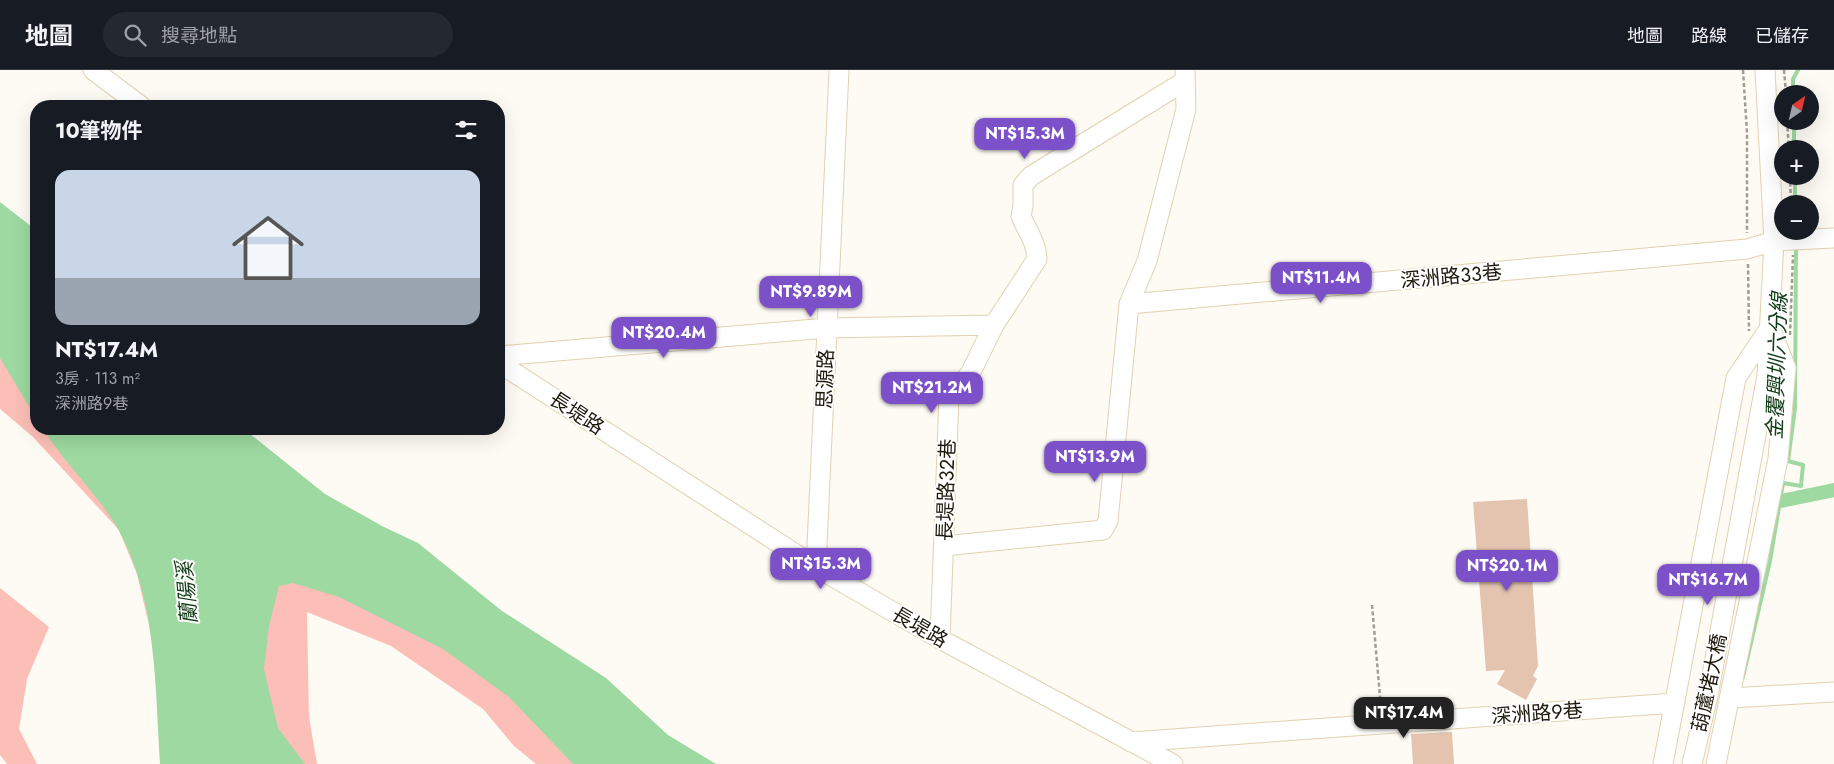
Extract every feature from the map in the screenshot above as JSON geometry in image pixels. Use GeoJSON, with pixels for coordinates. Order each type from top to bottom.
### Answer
{"type":"FeatureCollection","features":[{"type":"Feature","properties":{"kind":"street"},"geometry":{"type":"LineString","coordinates":[[93,70],[133,100]]}},
{"type":"Feature","properties":{"kind":"street","name":"思源路"},"geometry":{"type":"LineString","coordinates":[[816,567],[839,70]]}},
{"type":"Feature","properties":{"kind":"street","name":"葫蘆堵大橋"},"geometry":{"type":"LineString","coordinates":[[1692,764],[1708,696],[1754,455],[1766,375],[1774,241],[1765,70]]}},
{"type":"Feature","properties":{"kind":"street"},"geometry":{"type":"LineString","coordinates":[[944,546],[1102,530],[1108,521],[1129,304],[1147,261],[1186,109],[1185,75]]}},
{"type":"Feature","properties":{"kind":"street","name":"長堤路32巷"},"geometry":{"type":"LineString","coordinates":[[940,639],[949,396],[970,374],[994,325],[1037,259],[1032,236],[1021,216],[1023,185],[1031,176],[1185,75]]}},
{"type":"Feature","properties":{"kind":"street","name":"深洲路33巷"},"geometry":{"type":"LineString","coordinates":[[1819,238],[1834,238]]}},
{"type":"Feature","properties":{"kind":"street","name":"深洲路33巷"},"geometry":{"type":"LineString","coordinates":[[1129,304],[1748,249],[1784,240]]}},
{"type":"Feature","properties":{"kind":"street"},"geometry":{"type":"LineString","coordinates":[[505,355],[827,328],[994,325]]}},
{"type":"Feature","properties":{"kind":"street"},"geometry":{"type":"LineString","coordinates":[[1716,764],[1778,459],[1786,368],[1770,328]]}},
{"type":"Feature","properties":{"kind":"street"},"geometry":{"type":"LineString","coordinates":[[1663,764],[1736,378],[1770,328]]}},
{"type":"Feature","properties":{"kind":"street","name":"長堤路"},"geometry":{"type":"LineString","coordinates":[[505,367],[816,567],[940,639],[1174,764]]}},
{"type":"Feature","properties":{"kind":"street"},"geometry":{"type":"LineString","coordinates":[[1730,698],[1834,692]]}},
{"type":"Feature","properties":{"kind":"street","name":"深洲路9巷"},"geometry":{"type":"LineString","coordinates":[[1130,742],[1675,703]]}},
{"type":"Feature","properties":{"kind":"path"},"geometry":{"type":"LineString","coordinates":[[1784,70],[1785,85]]}},
{"type":"Feature","properties":{"kind":"path"},"geometry":{"type":"LineString","coordinates":[[1790,337],[1793,240]]}},
{"type":"Feature","properties":{"kind":"path"},"geometry":{"type":"LineString","coordinates":[[1372,605],[1382,724]]}},
{"type":"Feature","properties":{"kind":"shaded area"},"geometry":{"type":"Polygon","coordinates":[[[0,333],[30,349],[30,434],[0,409],[0,333]]]}},
{"type":"Feature","properties":{"kind":"shaded area"},"geometry":{"type":"Polygon","coordinates":[[[31,435],[114,435],[150,630],[137,574],[119,530],[31,435]]]}},
{"type":"Feature","properties":{"kind":"shaded area"},"geometry":{"type":"Polygon","coordinates":[[[231,455],[631,764],[536,764],[514,746],[483,709],[391,646],[307,612],[309,717],[317,764],[258,764],[231,455]]]}},
{"type":"Feature","properties":{"kind":"shaded area"},"geometry":{"type":"Polygon","coordinates":[[[0,588],[49,627],[27,679],[19,729],[37,764],[7,764],[0,755],[0,588]]]}},
{"type":"Feature","properties":{"kind":"water"},"geometry":{"type":"Polygon","coordinates":[[[0,202],[30,225],[30,408],[0,358],[0,202]]]}},
{"type":"Feature","properties":{"kind":"water","name":"蘭陽溪"},"geometry":{"type":"Polygon","coordinates":[[[47,435],[251,435],[325,494],[384,527],[418,543],[502,611],[606,678],[668,735],[716,764],[573,764],[509,697],[443,649],[339,597],[293,583],[279,586],[269,626],[264,669],[278,728],[305,764],[160,764],[152,644],[140,584],[131,556],[110,516],[47,435]]]}},
{"type":"Feature","properties":{"kind":"building"},"geometry":{"type":"Polygon","coordinates":[[[1527,499],[1538,666],[1533,676],[1537,679],[1526,700],[1497,684],[1505,670],[1486,671],[1473,502],[1527,499]]]}},
{"type":"Feature","properties":{"kind":"building"},"geometry":{"type":"Polygon","coordinates":[[[1452,732],[1454,764],[1413,764],[1411,734],[1452,732]]]}},
{"type":"Feature","properties":{"kind":"waterway","name":"金覆興圳六分線"},"geometry":{"type":"LineString","coordinates":[[1793,85],[1793,79],[1798,70]]}},
{"type":"Feature","properties":{"kind":"waterway","name":"金覆興圳六分線"},"geometry":{"type":"LineString","coordinates":[[1794,130],[1794,140]]}},
{"type":"Feature","properties":{"kind":"waterway","name":"金覆興圳六分線"},"geometry":{"type":"LineString","coordinates":[[1795,185],[1795,195]]}},
{"type":"Feature","properties":{"kind":"waterway","name":"金覆興圳六分線"},"geometry":{"type":"LineString","coordinates":[[1743,677],[1770,561],[1783,483],[1801,486],[1803,465],[1788,461],[1795,408],[1796,246]]}},
{"type":"Feature","properties":{"kind":"waterway"},"geometry":{"type":"LineString","coordinates":[[1781,501],[1834,490]]}}]}
